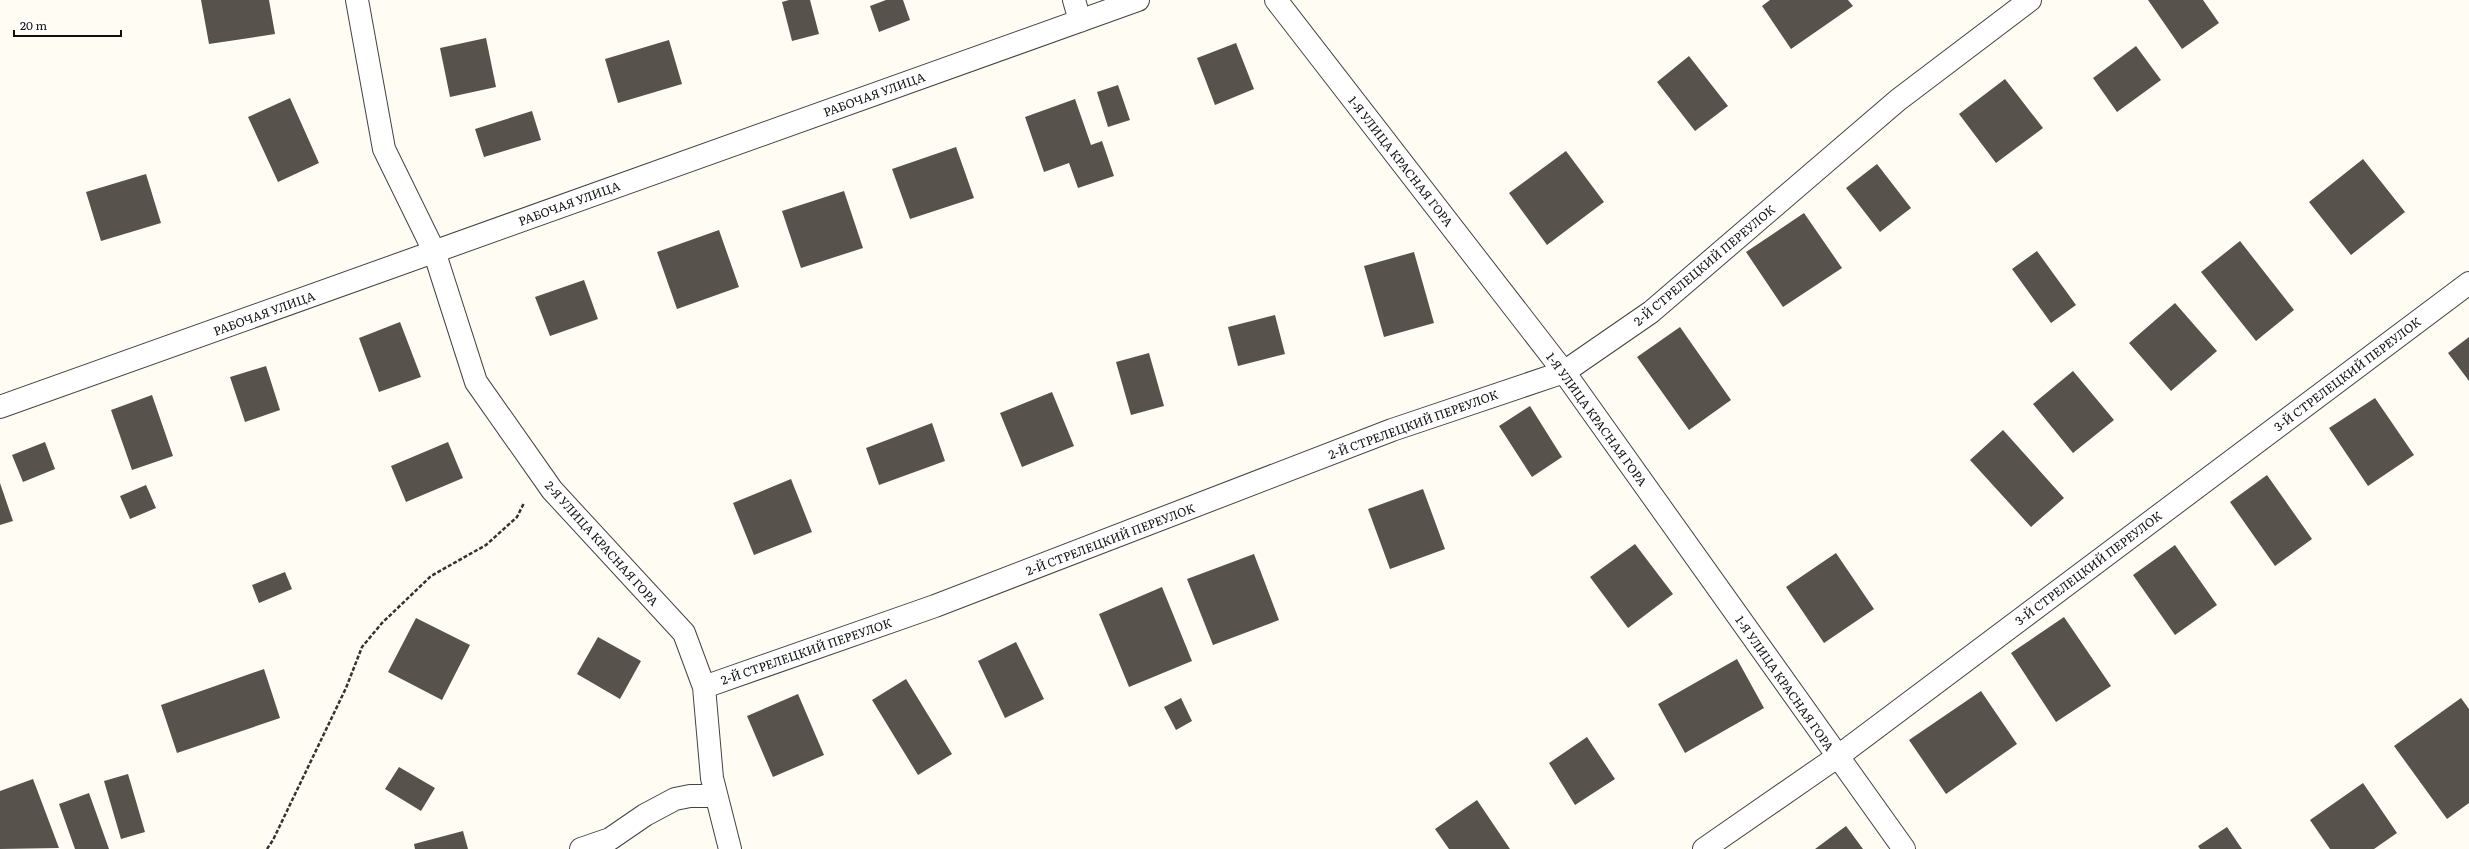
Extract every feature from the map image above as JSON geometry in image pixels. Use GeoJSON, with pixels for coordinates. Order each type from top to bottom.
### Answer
{"type":"FeatureCollection","features":[{"type":"Feature","properties":{"kind":"street","name":"2-Я УЛИЦА КРАСНАЯ ГОРА"},"geometry":{"type":"LineString","coordinates":[[357,0],[384,149],[434,252],[476,382],[552,490],[684,633],[704,687],[712,778],[730,849]]}},
{"type":"Feature","properties":{"kind":"street"},"geometry":{"type":"LineString","coordinates":[[1074,0],[1080,21]]}},
{"type":"Feature","properties":{"kind":"street","name":"РАБОЧАЯ УЛИЦА"},"geometry":{"type":"LineString","coordinates":[[0,407],[1138,0]]}},
{"type":"Feature","properties":{"kind":"street","name":"1-Я УЛИЦА КРАСНАЯ ГОРА"},"geometry":{"type":"LineString","coordinates":[[1276,0],[1564,372],[1904,849]]}},
{"type":"Feature","properties":{"kind":"street","name":"2-Й СТРЕЛЕЦКИЙ ПЕРЕУЛОК"},"geometry":{"type":"LineString","coordinates":[[704,687],[935,606],[1392,430],[1564,372],[1651,312],[1898,100],[2030,0]]}},
{"type":"Feature","properties":{"kind":"street","name":"3-Й СТРЕЛЕЦКИЙ ПЕРЕУЛОК"},"geometry":{"type":"LineString","coordinates":[[1704,849],[1837,757],[2469,283]]}},
{"type":"Feature","properties":{"kind":"street"},"geometry":{"type":"LineString","coordinates":[[581,849],[610,839],[645,815],[675,799],[690,796],[716,796]]}},
{"type":"Feature","properties":{"kind":"path"},"geometry":{"type":"LineString","coordinates":[[267,849],[273,840],[346,688],[362,647],[382,623],[431,576],[486,545],[517,517],[539,472]]}},
{"type":"Feature","properties":{"kind":"building"},"geometry":{"type":"Polygon","coordinates":[[[201,0],[269,0],[275,34],[209,44],[201,0]]]}},
{"type":"Feature","properties":{"kind":"building"},"geometry":{"type":"Polygon","coordinates":[[[789,0],[810,0],[819,34],[792,41],[782,2],[789,0]]]}},
{"type":"Feature","properties":{"kind":"building"},"geometry":{"type":"Polygon","coordinates":[[[886,0],[903,0],[910,20],[879,32],[870,6],[886,0]]]}},
{"type":"Feature","properties":{"kind":"building"},"geometry":{"type":"Polygon","coordinates":[[[1770,0],[1848,0],[1853,6],[1791,49],[1762,6],[1770,0]]]}},
{"type":"Feature","properties":{"kind":"building"},"geometry":{"type":"Polygon","coordinates":[[[2148,0],[2203,0],[2219,23],[2182,49],[2148,0]]]}},
{"type":"Feature","properties":{"kind":"building"},"geometry":{"type":"Polygon","coordinates":[[[486,38],[496,87],[450,97],[440,48],[486,38]]]}},
{"type":"Feature","properties":{"kind":"building"},"geometry":{"type":"Polygon","coordinates":[[[669,40],[682,84],[618,103],[605,59],[669,40]]]}},
{"type":"Feature","properties":{"kind":"building"},"geometry":{"type":"Polygon","coordinates":[[[1236,43],[1254,89],[1215,105],[1197,58],[1236,43]]]}},
{"type":"Feature","properties":{"kind":"building"},"geometry":{"type":"Polygon","coordinates":[[[2136,46],[2161,80],[2117,112],[2093,78],[2136,46]]]}},
{"type":"Feature","properties":{"kind":"building"},"geometry":{"type":"Polygon","coordinates":[[[1689,56],[1728,106],[1695,131],[1657,82],[1689,56]]]}},
{"type":"Feature","properties":{"kind":"building"},"geometry":{"type":"Polygon","coordinates":[[[2005,79],[2043,128],[1996,163],[1959,114],[2005,79]]]}},
{"type":"Feature","properties":{"kind":"building"},"geometry":{"type":"Polygon","coordinates":[[[1118,85],[1130,120],[1108,127],[1097,92],[1118,85]]]}},
{"type":"Feature","properties":{"kind":"building"},"geometry":{"type":"Polygon","coordinates":[[[290,98],[319,163],[278,182],[248,117],[290,98]]]}},
{"type":"Feature","properties":{"kind":"building"},"geometry":{"type":"Polygon","coordinates":[[[1075,99],[1091,145],[1102,141],[1114,176],[1078,188],[1069,163],[1044,172],[1025,117],[1075,99]]]}},
{"type":"Feature","properties":{"kind":"building"},"geometry":{"type":"Polygon","coordinates":[[[532,111],[541,140],[484,157],[475,129],[532,111]]]}},
{"type":"Feature","properties":{"kind":"building"},"geometry":{"type":"Polygon","coordinates":[[[956,147],[974,198],[910,219],[892,169],[956,147]]]}},
{"type":"Feature","properties":{"kind":"building"},"geometry":{"type":"Polygon","coordinates":[[[1566,151],[1604,202],[1547,245],[1509,193],[1566,151]]]}},
{"type":"Feature","properties":{"kind":"building"},"geometry":{"type":"Polygon","coordinates":[[[2363,159],[2405,212],[2351,255],[2309,202],[2363,159]]]}},
{"type":"Feature","properties":{"kind":"building"},"geometry":{"type":"Polygon","coordinates":[[[1877,164],[1911,208],[1880,232],[1846,188],[1877,164]]]}},
{"type":"Feature","properties":{"kind":"building"},"geometry":{"type":"Polygon","coordinates":[[[146,174],[161,223],[101,241],[86,192],[146,174]]]}},
{"type":"Feature","properties":{"kind":"building"},"geometry":{"type":"Polygon","coordinates":[[[844,191],[863,248],[801,268],[782,211],[844,191]]]}},
{"type":"Feature","properties":{"kind":"building"},"geometry":{"type":"Polygon","coordinates":[[[1804,213],[1842,268],[1783,307],[1746,252],[1804,213]]]}},
{"type":"Feature","properties":{"kind":"building"},"geometry":{"type":"Polygon","coordinates":[[[719,230],[739,287],[677,309],[657,252],[719,230]]]}},
{"type":"Feature","properties":{"kind":"building"},"geometry":{"type":"Polygon","coordinates":[[[2240,241],[2294,310],[2256,341],[2201,272],[2240,241]]]}},
{"type":"Feature","properties":{"kind":"building"},"geometry":{"type":"Polygon","coordinates":[[[2037,251],[2076,305],[2051,323],[2012,269],[2037,251]]]}},
{"type":"Feature","properties":{"kind":"building"},"geometry":{"type":"Polygon","coordinates":[[[1414,252],[1434,323],[1384,337],[1364,266],[1414,252]]]}},
{"type":"Feature","properties":{"kind":"building"},"geometry":{"type":"Polygon","coordinates":[[[584,280],[598,319],[550,336],[535,297],[584,280]]]}},
{"type":"Feature","properties":{"kind":"building"},"geometry":{"type":"Polygon","coordinates":[[[2175,303],[2217,351],[2171,391],[2129,343],[2175,303]]]}},
{"type":"Feature","properties":{"kind":"building"},"geometry":{"type":"Polygon","coordinates":[[[1275,315],[1285,354],[1238,366],[1228,327],[1275,315]]]}},
{"type":"Feature","properties":{"kind":"building"},"geometry":{"type":"Polygon","coordinates":[[[400,322],[421,377],[379,392],[359,338],[400,322]]]}},
{"type":"Feature","properties":{"kind":"building"},"geometry":{"type":"Polygon","coordinates":[[[1680,327],[1731,400],[1689,430],[1637,357],[1680,327]]]}},
{"type":"Feature","properties":{"kind":"building"},"geometry":{"type":"Polygon","coordinates":[[[2469,337],[2469,381],[2448,353],[2469,337]]]}},
{"type":"Feature","properties":{"kind":"building"},"geometry":{"type":"Polygon","coordinates":[[[1149,353],[1164,406],[1131,415],[1116,362],[1149,353]]]}},
{"type":"Feature","properties":{"kind":"building"},"geometry":{"type":"Polygon","coordinates":[[[266,366],[280,410],[245,422],[230,377],[266,366]]]}},
{"type":"Feature","properties":{"kind":"building"},"geometry":{"type":"Polygon","coordinates":[[[2073,371],[2114,420],[2073,453],[2033,404],[2073,371]]]}},
{"type":"Feature","properties":{"kind":"building"},"geometry":{"type":"Polygon","coordinates":[[[1052,392],[1074,446],[1022,467],[1000,413],[1052,392]]]}},
{"type":"Feature","properties":{"kind":"building"},"geometry":{"type":"Polygon","coordinates":[[[152,395],[173,456],[132,470],[111,410],[152,395]]]}},
{"type":"Feature","properties":{"kind":"building"},"geometry":{"type":"Polygon","coordinates":[[[2375,398],[2414,455],[2368,486],[2329,428],[2375,398]]]}},
{"type":"Feature","properties":{"kind":"building"},"geometry":{"type":"Polygon","coordinates":[[[1530,406],[1562,457],[1532,477],[1499,426],[1530,406]]]}},
{"type":"Feature","properties":{"kind":"building"},"geometry":{"type":"Polygon","coordinates":[[[932,423],[945,461],[879,485],[866,448],[932,423]]]}},
{"type":"Feature","properties":{"kind":"building"},"geometry":{"type":"Polygon","coordinates":[[[2003,430],[2064,498],[2031,527],[1970,460],[2003,430]]]}},
{"type":"Feature","properties":{"kind":"building"},"geometry":{"type":"Polygon","coordinates":[[[45,442],[55,469],[23,482],[12,455],[45,442]]]}},
{"type":"Feature","properties":{"kind":"building"},"geometry":{"type":"Polygon","coordinates":[[[448,442],[463,478],[406,502],[391,466],[448,442]]]}},
{"type":"Feature","properties":{"kind":"building"},"geometry":{"type":"Polygon","coordinates":[[[2267,475],[2312,539],[2275,566],[2230,502],[2267,475]]]}},
{"type":"Feature","properties":{"kind":"building"},"geometry":{"type":"Polygon","coordinates":[[[791,479],[812,532],[754,555],[733,503],[791,479]]]}},
{"type":"Feature","properties":{"kind":"building"},"geometry":{"type":"Polygon","coordinates":[[[0,483],[13,521],[0,525],[0,483]]]}},
{"type":"Feature","properties":{"kind":"building"},"geometry":{"type":"Polygon","coordinates":[[[146,485],[156,508],[130,519],[120,496],[146,485]]]}},
{"type":"Feature","properties":{"kind":"building"},"geometry":{"type":"Polygon","coordinates":[[[1423,489],[1445,549],[1390,569],[1368,509],[1423,489]]]}},
{"type":"Feature","properties":{"kind":"building"},"geometry":{"type":"Polygon","coordinates":[[[1635,544],[1673,594],[1628,628],[1590,577],[1635,544]]]}},
{"type":"Feature","properties":{"kind":"building"},"geometry":{"type":"Polygon","coordinates":[[[2175,545],[2217,605],[2175,635],[2133,575],[2175,545]]]}},
{"type":"Feature","properties":{"kind":"building"},"geometry":{"type":"Polygon","coordinates":[[[1836,553],[1874,609],[1824,643],[1786,587],[1836,553]]]}},
{"type":"Feature","properties":{"kind":"building"},"geometry":{"type":"Polygon","coordinates":[[[1254,554],[1279,620],[1213,645],[1187,579],[1254,554]]]}},
{"type":"Feature","properties":{"kind":"building"},"geometry":{"type":"Polygon","coordinates":[[[285,572],[292,589],[259,603],[252,585],[285,572]]]}},
{"type":"Feature","properties":{"kind":"building"},"geometry":{"type":"Polygon","coordinates":[[[1162,587],[1192,661],[1129,687],[1099,614],[1162,587]]]}},
{"type":"Feature","properties":{"kind":"building"},"geometry":{"type":"Polygon","coordinates":[[[2064,617],[2111,686],[2056,722],[2011,653],[2064,617]]]}},
{"type":"Feature","properties":{"kind":"building"},"geometry":{"type":"Polygon","coordinates":[[[416,618],[470,645],[442,700],[388,672],[416,618]]]}},
{"type":"Feature","properties":{"kind":"building"},"geometry":{"type":"Polygon","coordinates":[[[598,637],[641,661],[620,699],[577,674],[598,637]]]}},
{"type":"Feature","properties":{"kind":"building"},"geometry":{"type":"Polygon","coordinates":[[[1016,642],[1044,699],[1005,718],[978,661],[1016,642]]]}},
{"type":"Feature","properties":{"kind":"building"},"geometry":{"type":"Polygon","coordinates":[[[1737,659],[1764,708],[1685,753],[1658,704],[1737,659]]]}},
{"type":"Feature","properties":{"kind":"building"},"geometry":{"type":"Polygon","coordinates":[[[264,669],[280,718],[177,753],[161,705],[264,669]]]}},
{"type":"Feature","properties":{"kind":"building"},"geometry":{"type":"Polygon","coordinates":[[[906,679],[952,754],[918,775],[872,700],[906,679]]]}},
{"type":"Feature","properties":{"kind":"building"},"geometry":{"type":"Polygon","coordinates":[[[1981,691],[2017,744],[1946,794],[1909,740],[1981,691]]]}},
{"type":"Feature","properties":{"kind":"building"},"geometry":{"type":"Polygon","coordinates":[[[798,694],[824,755],[773,777],[747,716],[798,694]]]}},
{"type":"Feature","properties":{"kind":"building"},"geometry":{"type":"Polygon","coordinates":[[[1181,698],[1192,721],[1176,730],[1164,707],[1181,698]]]}},
{"type":"Feature","properties":{"kind":"building"},"geometry":{"type":"Polygon","coordinates":[[[2461,698],[2469,709],[2469,803],[2447,819],[2394,746],[2461,698]]]}},
{"type":"Feature","properties":{"kind":"building"},"geometry":{"type":"Polygon","coordinates":[[[1587,737],[1615,779],[1575,805],[1549,763],[1587,737]]]}},
{"type":"Feature","properties":{"kind":"building"},"geometry":{"type":"Polygon","coordinates":[[[399,767],[435,788],[421,811],[385,789],[399,767]]]}},
{"type":"Feature","properties":{"kind":"building"},"geometry":{"type":"Polygon","coordinates":[[[128,774],[145,832],[121,839],[104,781],[128,774]]]}},
{"type":"Feature","properties":{"kind":"building"},"geometry":{"type":"Polygon","coordinates":[[[33,779],[59,848],[0,849],[0,791],[33,779]]]}},
{"type":"Feature","properties":{"kind":"building"},"geometry":{"type":"Polygon","coordinates":[[[2363,783],[2397,833],[2374,849],[2330,849],[2310,820],[2363,783]]]}},
{"type":"Feature","properties":{"kind":"building"},"geometry":{"type":"Polygon","coordinates":[[[89,793],[109,849],[75,849],[59,804],[89,793]]]}},
{"type":"Feature","properties":{"kind":"building"},"geometry":{"type":"Polygon","coordinates":[[[1477,800],[1510,849],[1449,849],[1435,829],[1477,800]]]}},
{"type":"Feature","properties":{"kind":"building"},"geometry":{"type":"Polygon","coordinates":[[[1846,826],[1863,849],[1815,849],[1846,826]]]}},
{"type":"Feature","properties":{"kind":"building"},"geometry":{"type":"Polygon","coordinates":[[[2227,827],[2242,849],[2200,849],[2198,846],[2227,827]]]}},
{"type":"Feature","properties":{"kind":"building"},"geometry":{"type":"Polygon","coordinates":[[[463,831],[468,849],[415,849],[414,844],[463,831]]]}}]}
